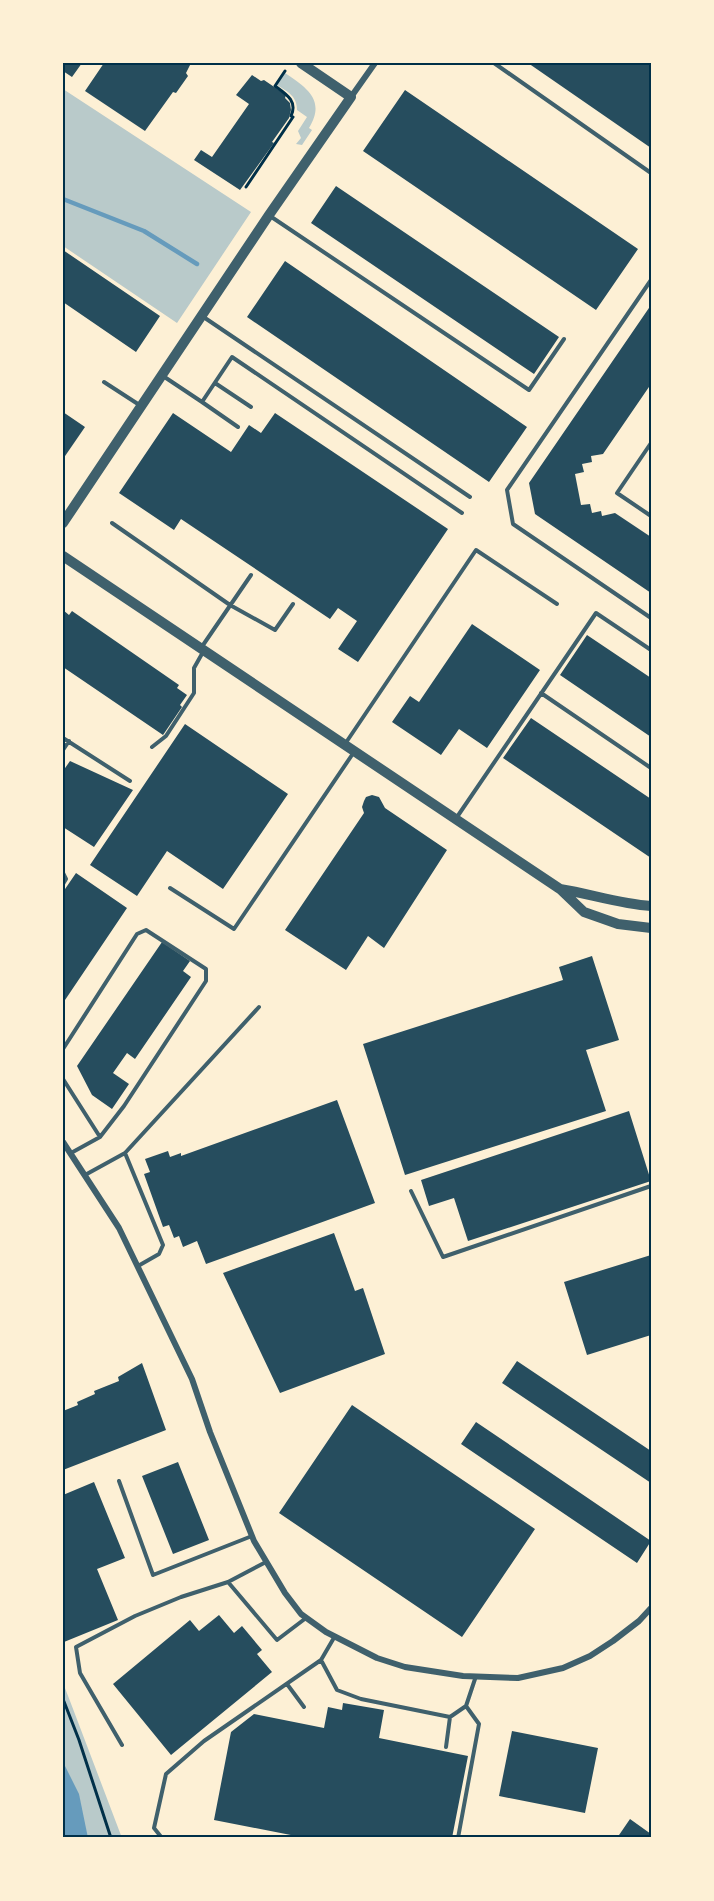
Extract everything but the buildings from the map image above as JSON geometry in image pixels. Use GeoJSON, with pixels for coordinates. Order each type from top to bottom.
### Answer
{"type":"FeatureCollection","features":[{"type":"Feature","properties":{"kind":"street"},"geometry":{"type":"LineString","coordinates":[[301,63],[351,97]]}},
{"type":"Feature","properties":{"kind":"street"},"geometry":{"type":"LineString","coordinates":[[63,523],[269,215],[375,63]]}},
{"type":"Feature","properties":{"kind":"street"},"geometry":{"type":"LineString","coordinates":[[63,556],[560,889],[584,912],[618,924],[651,928]]}},
{"type":"Feature","properties":{"kind":"street"},"geometry":{"type":"LineString","coordinates":[[560,889],[612,901],[651,906]]}},
{"type":"Feature","properties":{"kind":"street"},"geometry":{"type":"LineString","coordinates":[[63,1142],[118,1228],[192,1378],[214,1443],[252,1536],[285,1593],[306,1617],[377,1659],[431,1672],[476,1677],[518,1678],[563,1668],[590,1656],[639,1622],[651,1608]]}},
{"type":"Feature","properties":{"kind":"lane"},"geometry":{"type":"LineString","coordinates":[[494,63],[651,173]]}},
{"type":"Feature","properties":{"kind":"lane"},"geometry":{"type":"LineString","coordinates":[[269,215],[529,390],[564,339]]}},
{"type":"Feature","properties":{"kind":"lane"},"geometry":{"type":"LineString","coordinates":[[651,280],[507,490],[513,524],[651,618]]}},
{"type":"Feature","properties":{"kind":"lane"},"geometry":{"type":"LineString","coordinates":[[202,316],[470,497]]}},
{"type":"Feature","properties":{"kind":"lane"},"geometry":{"type":"LineString","coordinates":[[202,402],[232,357],[462,513]]}},
{"type":"Feature","properties":{"kind":"lane"},"geometry":{"type":"LineString","coordinates":[[162,375],[238,427]]}},
{"type":"Feature","properties":{"kind":"lane"},"geometry":{"type":"LineString","coordinates":[[104,382],[141,406]]}},
{"type":"Feature","properties":{"kind":"lane"},"geometry":{"type":"LineString","coordinates":[[215,383],[251,407]]}},
{"type":"Feature","properties":{"kind":"lane"},"geometry":{"type":"LineString","coordinates":[[651,443],[617,493],[651,516]]}},
{"type":"Feature","properties":{"kind":"lane"},"geometry":{"type":"LineString","coordinates":[[112,524],[230,605],[275,630],[293,604]]}},
{"type":"Feature","properties":{"kind":"lane"},"geometry":{"type":"LineString","coordinates":[[344,745],[476,550],[557,604]]}},
{"type":"Feature","properties":{"kind":"lane"},"geometry":{"type":"LineString","coordinates":[[152,747],[166,736],[194,693],[194,668],[202,650],[251,575]]}},
{"type":"Feature","properties":{"kind":"lane"},"geometry":{"type":"LineString","coordinates":[[455,820],[596,612],[651,650]]}},
{"type":"Feature","properties":{"kind":"lane"},"geometry":{"type":"LineString","coordinates":[[541,693],[651,768]]}},
{"type":"Feature","properties":{"kind":"lane"},"geometry":{"type":"LineString","coordinates":[[63,738],[130,781]]}},
{"type":"Feature","properties":{"kind":"lane"},"geometry":{"type":"LineString","coordinates":[[63,750],[69,741]]}},
{"type":"Feature","properties":{"kind":"lane"},"geometry":{"type":"LineString","coordinates":[[170,888],[234,929],[354,752]]}},
{"type":"Feature","properties":{"kind":"lane"},"geometry":{"type":"LineString","coordinates":[[63,873],[66,879],[63,884]]}},
{"type":"Feature","properties":{"kind":"lane"},"geometry":{"type":"LineString","coordinates":[[63,1049],[138,934],[146,930],[206,969],[206,981],[124,1106],[100,1137],[70,1153]]}},
{"type":"Feature","properties":{"kind":"lane"},"geometry":{"type":"LineString","coordinates":[[85,1176],[125,1152],[259,1007]]}},
{"type":"Feature","properties":{"kind":"lane"},"geometry":{"type":"LineString","coordinates":[[63,1079],[100,1137]]}},
{"type":"Feature","properties":{"kind":"lane"},"geometry":{"type":"LineString","coordinates":[[125,1152],[163,1245],[159,1254],[137,1266]]}},
{"type":"Feature","properties":{"kind":"lane"},"geometry":{"type":"LineString","coordinates":[[411,1191],[443,1257],[651,1186]]}},
{"type":"Feature","properties":{"kind":"lane"},"geometry":{"type":"LineString","coordinates":[[119,1481],[153,1575],[252,1536]]}},
{"type":"Feature","properties":{"kind":"lane"},"geometry":{"type":"LineString","coordinates":[[122,1744],[80,1673],[76,1647],[135,1616],[181,1597],[228,1582],[266,1562]]}},
{"type":"Feature","properties":{"kind":"lane"},"geometry":{"type":"LineString","coordinates":[[228,1582],[277,1640],[306,1617]]}},
{"type":"Feature","properties":{"kind":"lane"},"geometry":{"type":"LineString","coordinates":[[162,1838],[154,1828],[166,1774],[204,1741],[321,1660],[335,1636]]}},
{"type":"Feature","properties":{"kind":"lane"},"geometry":{"type":"LineString","coordinates":[[321,1660],[337,1690],[361,1699],[450,1718]]}},
{"type":"Feature","properties":{"kind":"lane"},"geometry":{"type":"LineString","coordinates":[[446,1747],[450,1718],[466,1706],[476,1677]]}},
{"type":"Feature","properties":{"kind":"lane"},"geometry":{"type":"LineString","coordinates":[[287,1684],[304,1707]]}},
{"type":"Feature","properties":{"kind":"lane"},"geometry":{"type":"LineString","coordinates":[[458,1838],[479,1724],[466,1706]]}},
{"type":"Feature","properties":{"kind":"path"},"geometry":{"type":"LineString","coordinates":[[246,187],[293,117],[291,116],[293,105],[290,98],[275,86],[285,71]]}},
{"type":"Feature","properties":{"kind":"path"},"geometry":{"type":"LineString","coordinates":[[252,177],[257,180]]}},
{"type":"Feature","properties":{"kind":"path"},"geometry":{"type":"LineString","coordinates":[[63,1699],[111,1838]]}},
{"type":"Feature","properties":{"kind":"shaded area"},"geometry":{"type":"Polygon","coordinates":[[[285,73],[307,90],[315,102],[316,110],[309,128],[312,130],[302,145],[296,144],[301,138],[298,131],[307,117],[297,110],[291,95],[277,85],[285,73]]]}},
{"type":"Feature","properties":{"kind":"shaded area"},"geometry":{"type":"Polygon","coordinates":[[[63,89],[251,212],[177,323],[63,246],[63,89]]]}},
{"type":"Feature","properties":{"kind":"shaded area"},"geometry":{"type":"Polygon","coordinates":[[[63,1683],[70,1701],[122,1838],[63,1838],[63,1683]]]}},
{"type":"Feature","properties":{"kind":"water"},"geometry":{"type":"Polygon","coordinates":[[[63,1762],[79,1794],[88,1838],[63,1838],[63,1762]]]}},
{"type":"Feature","properties":{"kind":"waterway"},"geometry":{"type":"LineString","coordinates":[[63,199],[144,231],[197,264]]}}]}
